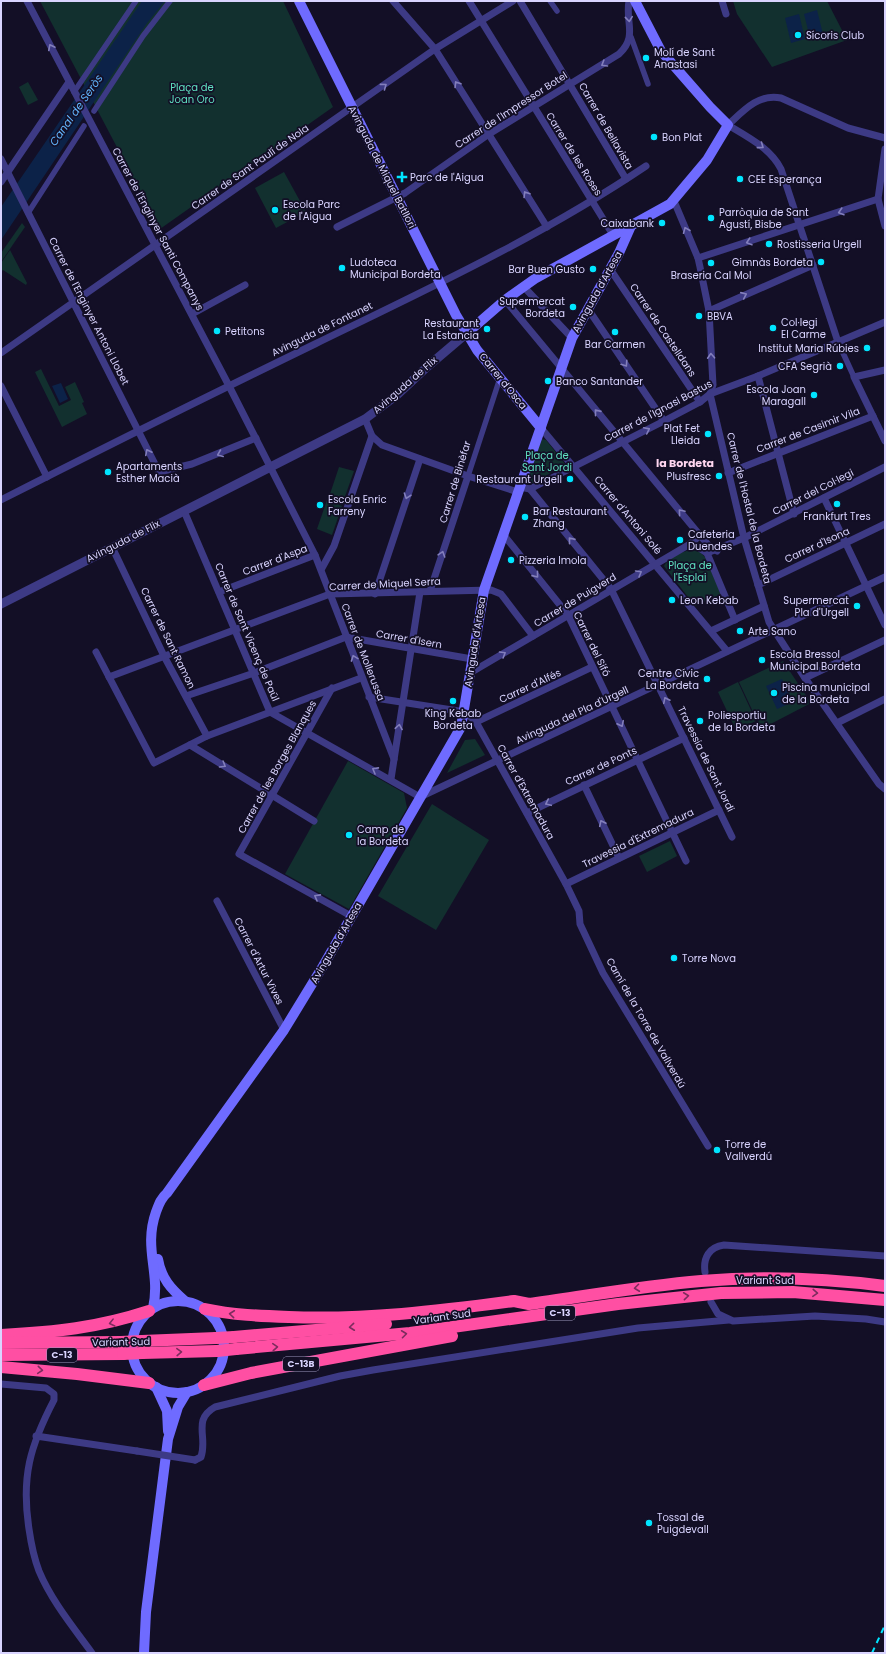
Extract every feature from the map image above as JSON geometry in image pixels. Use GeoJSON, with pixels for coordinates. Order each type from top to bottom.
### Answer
{"type":"FeatureCollection","features":[{"type":"Feature","properties":{"kind":"highway","name":"C-13"},"geometry":{"type":"LineString","coordinates":[[530,1304],[632,1289],[727,1279],[797,1278],[885,1286]]}},
{"type":"Feature","properties":{"kind":"highway","name":"Variant Sud"},"geometry":{"type":"LineString","coordinates":[[1,1356],[142,1347],[216,1338],[235,1343],[410,1333],[668,1298],[755,1291],[820,1293],[885,1300]]}},
{"type":"Feature","properties":{"kind":"highway","name":"C-13B"},"geometry":{"type":"LineString","coordinates":[[204,1386],[251,1373],[445,1337],[653,1304],[668,1298]]}},
{"type":"Feature","properties":{"kind":"highway"},"geometry":{"type":"LineString","coordinates":[[205,1309],[246,1316],[339,1318],[420,1313],[514,1301],[530,1304]]}},
{"type":"Feature","properties":{"kind":"highway","name":"Variant Sud"},"geometry":{"type":"LineString","coordinates":[[142,1347],[217,1351],[235,1343],[530,1304]]}},
{"type":"Feature","properties":{"kind":"highway"},"geometry":{"type":"LineString","coordinates":[[1,1335],[91,1327],[118,1321],[151,1309]]}},
{"type":"Feature","properties":{"kind":"highway","name":"Variant Sud"},"geometry":{"type":"LineString","coordinates":[[1,1343],[122,1348]]}},
{"type":"Feature","properties":{"kind":"highway"},"geometry":{"type":"LineString","coordinates":[[1,1367],[77,1374],[152,1385]]}},
{"type":"Feature","properties":{"kind":"main road","name":"Avinguda de Miquel Batllori"},"geometry":{"type":"LineString","coordinates":[[299,1],[440,283],[467,333]]}},
{"type":"Feature","properties":{"kind":"main road"},"geometry":{"type":"LineString","coordinates":[[635,1],[661,51],[714,112],[728,125]]}},
{"type":"Feature","properties":{"kind":"main road"},"geometry":{"type":"LineString","coordinates":[[714,112],[718,125],[718,140]]}},
{"type":"Feature","properties":{"kind":"main road","name":"Avinguda de Flix"},"geometry":{"type":"LineString","coordinates":[[467,333],[523,286],[666,207],[674,201],[707,160],[728,125]]}},
{"type":"Feature","properties":{"kind":"main road","name":"Avinguda d'Artesa"},"geometry":{"type":"LineString","coordinates":[[167,1193],[281,1034],[456,737],[465,712],[472,659],[484,590],[503,534],[523,490],[541,428],[572,338],[610,269],[631,226]]}},
{"type":"Feature","properties":{"kind":"main road","name":"Carrer d'Osca"},"geometry":{"type":"LineString","coordinates":[[467,333],[477,350],[541,428]]}},
{"type":"Feature","properties":{"kind":"main road"},"geometry":{"type":"LineString","coordinates":[[151,1309],[156,1291],[150,1251],[152,1228],[158,1207],[163,1197],[167,1193]]}},
{"type":"Feature","properties":{"kind":"main road"},"geometry":{"type":"LineString","coordinates":[[160,1271],[157,1257],[157,1234],[167,1193]]}},
{"type":"Feature","properties":{"kind":"main road"},"geometry":{"type":"LineString","coordinates":[[152,1228],[154,1236],[154,1258],[167,1284],[185,1301],[205,1309],[219,1324],[224,1337],[224,1351],[218,1370],[204,1386],[187,1392],[168,1392],[152,1385]]}},
{"type":"Feature","properties":{"kind":"main road"},"geometry":{"type":"LineString","coordinates":[[143,1652],[146,1612],[168,1439],[167,1411],[152,1385],[137,1368],[132,1350],[134,1331],[140,1320],[151,1309],[165,1302],[185,1301]]}},
{"type":"Feature","properties":{"kind":"main road"},"geometry":{"type":"LineString","coordinates":[[168,1439],[178,1407],[187,1392]]}},
{"type":"Feature","properties":{"kind":"street","name":"Carrer de l'Enginyer Santi Companys"},"geometry":{"type":"LineString","coordinates":[[27,1],[68,82],[156,245],[271,466]]}},
{"type":"Feature","properties":{"kind":"street"},"geometry":{"type":"LineString","coordinates":[[74,92],[136,1]]}},
{"type":"Feature","properties":{"kind":"street"},"geometry":{"type":"LineString","coordinates":[[94,111],[143,36],[170,1]]}},
{"type":"Feature","properties":{"kind":"street"},"geometry":{"type":"LineString","coordinates":[[393,1],[435,49],[490,134],[547,227]]}},
{"type":"Feature","properties":{"kind":"street","name":"Carrer de les Roses"},"geometry":{"type":"LineString","coordinates":[[469,1],[533,108],[613,235]]}},
{"type":"Feature","properties":{"kind":"street","name":"Carrer de Sant Paulí de Nola"},"geometry":{"type":"LineString","coordinates":[[1,353],[73,305],[435,49],[513,1]]}},
{"type":"Feature","properties":{"kind":"street","name":"Carrer de Bellavista"},"geometry":{"type":"LineString","coordinates":[[520,1],[626,179]]}},
{"type":"Feature","properties":{"kind":"street"},"geometry":{"type":"LineString","coordinates":[[550,1],[556,11]]}},
{"type":"Feature","properties":{"kind":"street"},"geometry":{"type":"LineString","coordinates":[[629,1],[628,11],[631,37],[648,84]]}},
{"type":"Feature","properties":{"kind":"street"},"geometry":{"type":"LineString","coordinates":[[722,1],[726,14]]}},
{"type":"Feature","properties":{"kind":"street","name":"Carrer de l'Impressor Botel"},"geometry":{"type":"LineString","coordinates":[[337,227],[397,197],[490,134],[619,54],[626,47],[631,37]]}},
{"type":"Feature","properties":{"kind":"street"},"geometry":{"type":"LineString","coordinates":[[1,182],[68,82]]}},
{"type":"Feature","properties":{"kind":"street"},"geometry":{"type":"LineString","coordinates":[[885,138],[848,128],[781,98],[773,96],[755,102],[728,125],[752,140],[776,159],[785,178],[838,342],[885,441]]}},
{"type":"Feature","properties":{"kind":"street"},"geometry":{"type":"LineString","coordinates":[[28,213],[84,126]]}},
{"type":"Feature","properties":{"kind":"street"},"geometry":{"type":"LineString","coordinates":[[885,149],[878,199],[885,226]]}},
{"type":"Feature","properties":{"kind":"street","name":"Carrer de l'Enginyer Antoni Llobet"},"geometry":{"type":"LineString","coordinates":[[1,159],[73,305],[159,472],[192,464],[256,438]]}},
{"type":"Feature","properties":{"kind":"street","name":"Avinguda de Fontanet"},"geometry":{"type":"LineString","coordinates":[[1,500],[229,385],[440,283],[547,227],[646,166]]}},
{"type":"Feature","properties":{"kind":"street"},"geometry":{"type":"LineString","coordinates":[[698,258],[878,199]]}},
{"type":"Feature","properties":{"kind":"street","name":"Carrer de l'Hostal de la Bordeta"},"geometry":{"type":"LineString","coordinates":[[674,201],[698,258],[709,311],[712,384],[710,394],[744,538],[769,622],[805,678],[883,785]]}},
{"type":"Feature","properties":{"kind":"street"},"geometry":{"type":"LineString","coordinates":[[709,311],[813,265]]}},
{"type":"Feature","properties":{"kind":"street","name":"Carrer de Castelldans"},"geometry":{"type":"LineString","coordinates":[[610,269],[700,402]]}},
{"type":"Feature","properties":{"kind":"street"},"geometry":{"type":"LineString","coordinates":[[192,314],[245,285]]}},
{"type":"Feature","properties":{"kind":"street"},"geometry":{"type":"LineString","coordinates":[[523,286],[572,338]]}},
{"type":"Feature","properties":{"kind":"street"},"geometry":{"type":"LineString","coordinates":[[505,300],[698,533],[710,547],[717,551]]}},
{"type":"Feature","properties":{"kind":"street"},"geometry":{"type":"LineString","coordinates":[[588,309],[664,421]]}},
{"type":"Feature","properties":{"kind":"street","name":"Carrer de l'Ignasi Bastus"},"geometry":{"type":"LineString","coordinates":[[574,466],[700,402],[710,394],[758,376],[885,322]]}},
{"type":"Feature","properties":{"kind":"street","name":"Avinguda de Flix"},"geometry":{"type":"LineString","coordinates":[[1,604],[365,419],[397,395],[426,367],[467,333]]}},
{"type":"Feature","properties":{"kind":"street"},"geometry":{"type":"LineString","coordinates":[[854,377],[885,370]]}},
{"type":"Feature","properties":{"kind":"street"},"geometry":{"type":"LineString","coordinates":[[758,376],[794,514]]}},
{"type":"Feature","properties":{"kind":"street","name":"Carrer de Binèfar"},"geometry":{"type":"LineString","coordinates":[[430,591],[500,378]]}},
{"type":"Feature","properties":{"kind":"street"},"geometry":{"type":"LineString","coordinates":[[1,386],[47,477]]}},
{"type":"Feature","properties":{"kind":"street","name":"Carrer de Casimir Vila"},"geometry":{"type":"LineString","coordinates":[[728,473],[873,416]]}},
{"type":"Feature","properties":{"kind":"street"},"geometry":{"type":"LineString","coordinates":[[365,419],[372,436],[382,444],[468,476],[523,490],[574,466],[541,428]]}},
{"type":"Feature","properties":{"kind":"street"},"geometry":{"type":"LineString","coordinates":[[322,568],[334,546],[372,436]]}},
{"type":"Feature","properties":{"kind":"street"},"geometry":{"type":"LineString","coordinates":[[375,594],[420,459]]}},
{"type":"Feature","properties":{"kind":"street","name":"Carrer de Mollerussa"},"geometry":{"type":"LineString","coordinates":[[271,466],[322,568],[361,678],[394,759]]}},
{"type":"Feature","properties":{"kind":"street","name":"Carrer d'Antoni Solé"},"geometry":{"type":"LineString","coordinates":[[574,466],[727,651]]}},
{"type":"Feature","properties":{"kind":"street","name":"Carrer del Col·legi"},"geometry":{"type":"LineString","coordinates":[[707,554],[717,551],[794,514],[885,467]]}},
{"type":"Feature","properties":{"kind":"street","name":"Travessia de Sant Jordi"},"geometry":{"type":"LineString","coordinates":[[523,490],[611,589],[732,838]]}},
{"type":"Feature","properties":{"kind":"street"},"geometry":{"type":"LineString","coordinates":[[824,498],[885,625]]}},
{"type":"Feature","properties":{"kind":"street","name":"Carrer de Sant Vicenç de Paül"},"geometry":{"type":"LineString","coordinates":[[184,510],[236,629],[270,712],[420,797]]}},
{"type":"Feature","properties":{"kind":"street","name":"Carrer d'Isona"},"geometry":{"type":"LineString","coordinates":[[758,585],[885,524]]}},
{"type":"Feature","properties":{"kind":"street","name":"Carrer de Puigverd"},"geometry":{"type":"LineString","coordinates":[[470,673],[690,544],[697,538],[698,533]]}},
{"type":"Feature","properties":{"kind":"street","name":"Carrer del Sifó"},"geometry":{"type":"LineString","coordinates":[[503,534],[568,615],[686,861]]}},
{"type":"Feature","properties":{"kind":"street"},"geometry":{"type":"LineString","coordinates":[[690,544],[698,547],[707,554],[735,620]]}},
{"type":"Feature","properties":{"kind":"street","name":"Carrer de Sant Ramon"},"geometry":{"type":"LineString","coordinates":[[112,547],[164,656],[208,736]]}},
{"type":"Feature","properties":{"kind":"street","name":"Carrer d'Aspa"},"geometry":{"type":"LineString","coordinates":[[219,592],[315,555]]}},
{"type":"Feature","properties":{"kind":"street","name":"Avinguda del Pla d'Urgell"},"geometry":{"type":"LineString","coordinates":[[420,797],[885,577]]}},
{"type":"Feature","properties":{"kind":"street","name":"Carrer de Miquel Serra"},"geometry":{"type":"LineString","coordinates":[[109,677],[330,594],[491,590],[501,594],[533,636]]}},
{"type":"Feature","properties":{"kind":"street"},"geometry":{"type":"LineString","coordinates":[[391,780],[420,592]]}},
{"type":"Feature","properties":{"kind":"street"},"geometry":{"type":"LineString","coordinates":[[711,631],[764,606]]}},
{"type":"Feature","properties":{"kind":"street"},"geometry":{"type":"LineString","coordinates":[[186,696],[254,673],[346,637]]}},
{"type":"Feature","properties":{"kind":"street","name":"Carrer d'Isern"},"geometry":{"type":"LineString","coordinates":[[346,637],[411,650],[472,659]]}},
{"type":"Feature","properties":{"kind":"street"},"geometry":{"type":"LineString","coordinates":[[805,678],[885,640]]}},
{"type":"Feature","properties":{"kind":"street"},"geometry":{"type":"LineString","coordinates":[[96,652],[154,763],[208,736],[361,678]]}},
{"type":"Feature","properties":{"kind":"street","name":"Carrer d'Alfés"},"geometry":{"type":"LineString","coordinates":[[476,722],[592,667]]}},
{"type":"Feature","properties":{"kind":"street","name":"Carrer de les Borges Blanques"},"geometry":{"type":"LineString","coordinates":[[332,688],[308,734],[239,854],[351,916]]}},
{"type":"Feature","properties":{"kind":"street"},"geometry":{"type":"LineString","coordinates":[[369,697],[465,712]]}},
{"type":"Feature","properties":{"kind":"street"},"geometry":{"type":"LineString","coordinates":[[837,722],[885,699]]}},
{"type":"Feature","properties":{"kind":"street","name":"Carrer d'Extremadura"},"geometry":{"type":"LineString","coordinates":[[465,712],[476,722],[566,884]]}},
{"type":"Feature","properties":{"kind":"street","name":"Carrer de Ponts"},"geometry":{"type":"LineString","coordinates":[[527,813],[684,738]]}},
{"type":"Feature","properties":{"kind":"street"},"geometry":{"type":"LineString","coordinates":[[190,745],[314,821]]}},
{"type":"Feature","properties":{"kind":"street"},"geometry":{"type":"LineString","coordinates":[[434,775],[447,784]]}},
{"type":"Feature","properties":{"kind":"street"},"geometry":{"type":"LineString","coordinates":[[584,785],[619,858]]}},
{"type":"Feature","properties":{"kind":"street","name":"Travessia d'Extremadura"},"geometry":{"type":"LineString","coordinates":[[566,884],[719,810]]}},
{"type":"Feature","properties":{"kind":"street","name":"Camí de la Torre de Vallverdú"},"geometry":{"type":"LineString","coordinates":[[566,884],[579,911],[580,924],[603,973],[708,1146]]}},
{"type":"Feature","properties":{"kind":"street","name":"Carrer d'Artur Vives"},"geometry":{"type":"LineString","coordinates":[[217,901],[281,1034]]}},
{"type":"Feature","properties":{"kind":"street"},"geometry":{"type":"LineString","coordinates":[[705,1272],[704,1264],[708,1255],[714,1248],[724,1245],[885,1256]]}},
{"type":"Feature","properties":{"kind":"street"},"geometry":{"type":"LineString","coordinates":[[711,1302],[718,1314],[729,1320]]}},
{"type":"Feature","properties":{"kind":"street"},"geometry":{"type":"LineString","coordinates":[[36,1436],[195,1460],[201,1456],[203,1450],[202,1424],[204,1418],[207,1412],[215,1407],[340,1376],[638,1328],[729,1320],[738,1321],[815,1316],[866,1318],[885,1322]]}},
{"type":"Feature","properties":{"kind":"street"},"geometry":{"type":"LineString","coordinates":[[1,1384],[46,1388],[54,1394],[54,1400],[36,1436],[26,1481],[26,1499],[31,1542],[39,1571],[52,1596],[92,1653]]}},
{"type":"Feature","properties":{"kind":"green space","name":"Plaça de Joan Oro"},"geometry":{"type":"Polygon","coordinates":[[[40,1],[283,1],[333,107],[160,229],[40,1]]]}},
{"type":"Feature","properties":{"kind":"green space","name":"Sícoris Club"},"geometry":{"type":"Polygon","coordinates":[[[733,1],[827,1],[847,40],[772,67],[737,14],[733,1]]]}},
{"type":"Feature","properties":{"kind":"green space"},"geometry":{"type":"Polygon","coordinates":[[[28,82],[38,100],[28,105],[19,87],[28,82]]]}},
{"type":"Feature","properties":{"kind":"green space"},"geometry":{"type":"Polygon","coordinates":[[[284,172],[306,212],[276,228],[255,188],[284,172]]]}},
{"type":"Feature","properties":{"kind":"green space"},"geometry":{"type":"Polygon","coordinates":[[[22,223],[25,227],[1,262],[1,253],[22,223]]]}},
{"type":"Feature","properties":{"kind":"green space"},"geometry":{"type":"Polygon","coordinates":[[[10,250],[27,283],[26,285],[3,270],[1,272],[1,263],[10,250]]]}},
{"type":"Feature","properties":{"kind":"green space"},"geometry":{"type":"Polygon","coordinates":[[[41,369],[59,406],[71,400],[65,387],[75,382],[84,402],[82,403],[87,414],[62,427],[35,372],[41,369]]]}},
{"type":"Feature","properties":{"kind":"green space","name":"Plaça de Sant Jordi"},"geometry":{"type":"Polygon","coordinates":[[[542,439],[546,440],[565,464],[534,483],[528,483],[527,480],[542,439]]]}},
{"type":"Feature","properties":{"kind":"green space"},"geometry":{"type":"Polygon","coordinates":[[[339,467],[354,471],[342,505],[328,500],[339,467]]]}},
{"type":"Feature","properties":{"kind":"green space"},"geometry":{"type":"Polygon","coordinates":[[[327,500],[342,506],[332,535],[317,529],[327,500]]]}},
{"type":"Feature","properties":{"kind":"green space","name":"Plaça de l'Esplai"},"geometry":{"type":"Polygon","coordinates":[[[693,550],[700,552],[705,557],[721,594],[695,606],[664,566],[669,560],[677,555],[685,551],[693,550]]]}},
{"type":"Feature","properties":{"kind":"green space","name":"Piscina municipal de la Bordeta"},"geometry":{"type":"Polygon","coordinates":[[[783,661],[811,703],[761,729],[739,682],[783,661]]]}},
{"type":"Feature","properties":{"kind":"green space"},"geometry":{"type":"Polygon","coordinates":[[[738,682],[756,721],[736,730],[718,692],[738,682]]]}},
{"type":"Feature","properties":{"kind":"green space"},"geometry":{"type":"Polygon","coordinates":[[[475,739],[485,755],[447,773],[465,740],[475,739]]]}},
{"type":"Feature","properties":{"kind":"green space","name":"Camp de la Bordeta"},"geometry":{"type":"Polygon","coordinates":[[[348,761],[404,793],[407,808],[349,909],[285,874],[348,761]]]}},
{"type":"Feature","properties":{"kind":"green space"},"geometry":{"type":"Polygon","coordinates":[[[432,804],[489,840],[436,930],[378,896],[432,804]]]}},
{"type":"Feature","properties":{"kind":"green space"},"geometry":{"type":"Polygon","coordinates":[[[670,841],[677,856],[647,872],[639,856],[670,841]]]}},
{"type":"Feature","properties":{"kind":"water","name":"Canal de Seròs"},"geometry":{"type":"Polygon","coordinates":[[[142,1],[165,1],[147,23],[1,240],[1,207],[142,1]]]}},
{"type":"Feature","properties":{"kind":"water"},"geometry":{"type":"Polygon","coordinates":[[[817,10],[823,34],[810,38],[804,14],[817,10]]]}},
{"type":"Feature","properties":{"kind":"water"},"geometry":{"type":"Polygon","coordinates":[[[799,14],[805,39],[791,43],[785,18],[799,14]]]}},
{"type":"Feature","properties":{"kind":"water"},"geometry":{"type":"Polygon","coordinates":[[[61,383],[68,399],[60,403],[52,386],[61,383]]]}},
{"type":"Feature","properties":{"kind":"water"},"geometry":{"type":"Polygon","coordinates":[[[782,679],[793,702],[777,709],[766,686],[782,679]]]}},
{"type":"Feature","properties":{"kind":"railway"},"geometry":{"type":"LineString","coordinates":[[872,1653],[885,1625]]}},
{"type":"Feature","properties":{"kind":"place","name":"Sícoris Club"},"geometry":{"type":"Point","coordinates":[798,35]}},
{"type":"Feature","properties":{"kind":"place","name":"Molí de Sant Anastasi"},"geometry":{"type":"Point","coordinates":[646,58]}},
{"type":"Feature","properties":{"kind":"place","name":"Bon Plat"},"geometry":{"type":"Point","coordinates":[654,137]}},
{"type":"Feature","properties":{"kind":"place","name":"Parc de l'Aigua"},"geometry":{"type":"Point","coordinates":[402,177]}},
{"type":"Feature","properties":{"kind":"place","name":"CEE Esperança"},"geometry":{"type":"Point","coordinates":[740,179]}},
{"type":"Feature","properties":{"kind":"place","name":"Escola Parc de l'Aigua"},"geometry":{"type":"Point","coordinates":[275,210]}},
{"type":"Feature","properties":{"kind":"place","name":"Parròquia de Sant Agustí, Bisbe"},"geometry":{"type":"Point","coordinates":[711,218]}},
{"type":"Feature","properties":{"kind":"place","name":"Caixabank"},"geometry":{"type":"Point","coordinates":[662,223]}},
{"type":"Feature","properties":{"kind":"place","name":"Rostisseria Urgell"},"geometry":{"type":"Point","coordinates":[769,244]}},
{"type":"Feature","properties":{"kind":"place","name":"Gimnàs Bordeta"},"geometry":{"type":"Point","coordinates":[821,262]}},
{"type":"Feature","properties":{"kind":"place","name":"Braseria Cal Mol"},"geometry":{"type":"Point","coordinates":[711,263]}},
{"type":"Feature","properties":{"kind":"place","name":"Ludoteca Municipal Bordeta"},"geometry":{"type":"Point","coordinates":[342,268]}},
{"type":"Feature","properties":{"kind":"place","name":"Bar Buen Gusto"},"geometry":{"type":"Point","coordinates":[593,269]}},
{"type":"Feature","properties":{"kind":"place","name":"Supermercat Bordeta"},"geometry":{"type":"Point","coordinates":[573,307]}},
{"type":"Feature","properties":{"kind":"place","name":"BBVA"},"geometry":{"type":"Point","coordinates":[699,316]}},
{"type":"Feature","properties":{"kind":"place","name":"Col·legi El Carme"},"geometry":{"type":"Point","coordinates":[773,328]}},
{"type":"Feature","properties":{"kind":"place","name":"Restaurant La Estancia"},"geometry":{"type":"Point","coordinates":[487,329]}},
{"type":"Feature","properties":{"kind":"place","name":"Petitons"},"geometry":{"type":"Point","coordinates":[217,331]}},
{"type":"Feature","properties":{"kind":"place","name":"Bar Carmen"},"geometry":{"type":"Point","coordinates":[615,332]}},
{"type":"Feature","properties":{"kind":"place","name":"Institut Maria Rúbies"},"geometry":{"type":"Point","coordinates":[867,348]}},
{"type":"Feature","properties":{"kind":"place","name":"CFA Segrià"},"geometry":{"type":"Point","coordinates":[840,366]}},
{"type":"Feature","properties":{"kind":"place","name":"Banco Santander"},"geometry":{"type":"Point","coordinates":[548,381]}},
{"type":"Feature","properties":{"kind":"place","name":"Escola Joan Maragall"},"geometry":{"type":"Point","coordinates":[814,395]}},
{"type":"Feature","properties":{"kind":"place","name":"Plat Fet Lleida"},"geometry":{"type":"Point","coordinates":[708,434]}},
{"type":"Feature","properties":{"kind":"place","name":"Apartaments Esther Macià"},"geometry":{"type":"Point","coordinates":[108,472]}},
{"type":"Feature","properties":{"kind":"place","name":"Plusfresc"},"geometry":{"type":"Point","coordinates":[719,476]}},
{"type":"Feature","properties":{"kind":"place","name":"Restaurant Urgell"},"geometry":{"type":"Point","coordinates":[570,479]}},
{"type":"Feature","properties":{"kind":"place","name":"Frankfurt Tres"},"geometry":{"type":"Point","coordinates":[837,504]}},
{"type":"Feature","properties":{"kind":"place","name":"Escola Enric Farreny"},"geometry":{"type":"Point","coordinates":[320,505]}},
{"type":"Feature","properties":{"kind":"place","name":"Bar Restaurant Zhang"},"geometry":{"type":"Point","coordinates":[525,517]}},
{"type":"Feature","properties":{"kind":"place","name":"Cafeteria Duendes"},"geometry":{"type":"Point","coordinates":[680,540]}},
{"type":"Feature","properties":{"kind":"place","name":"Pizzeria Imola"},"geometry":{"type":"Point","coordinates":[511,560]}},
{"type":"Feature","properties":{"kind":"place","name":"Leon Kebab"},"geometry":{"type":"Point","coordinates":[672,600]}},
{"type":"Feature","properties":{"kind":"place","name":"Supermercat Pla d'Urgell"},"geometry":{"type":"Point","coordinates":[857,606]}},
{"type":"Feature","properties":{"kind":"place","name":"Arte Sano"},"geometry":{"type":"Point","coordinates":[740,631]}},
{"type":"Feature","properties":{"kind":"place","name":"Escola Bressol Municipal Bordeta"},"geometry":{"type":"Point","coordinates":[762,660]}},
{"type":"Feature","properties":{"kind":"place","name":"Centre Cívic La Bordeta"},"geometry":{"type":"Point","coordinates":[707,679]}},
{"type":"Feature","properties":{"kind":"place","name":"Piscina municipal de la Bordeta"},"geometry":{"type":"Point","coordinates":[774,693]}},
{"type":"Feature","properties":{"kind":"place","name":"King Kebab Bordeta"},"geometry":{"type":"Point","coordinates":[453,701]}},
{"type":"Feature","properties":{"kind":"place","name":"Poliesportiu de la Bordeta"},"geometry":{"type":"Point","coordinates":[700,721]}},
{"type":"Feature","properties":{"kind":"place","name":"Camp de la Bordeta"},"geometry":{"type":"Point","coordinates":[349,835]}},
{"type":"Feature","properties":{"kind":"place","name":"Torre Nova"},"geometry":{"type":"Point","coordinates":[674,958]}},
{"type":"Feature","properties":{"kind":"place","name":"Torre de Vallverdú"},"geometry":{"type":"Point","coordinates":[717,1150]}},
{"type":"Feature","properties":{"kind":"place","name":"Tossal de Puigdevall"},"geometry":{"type":"Point","coordinates":[649,1523]}},
{"type":"Feature","properties":{"kind":"district","name":"la Bordeta"},"geometry":{"type":"Point","coordinates":[685,463]}}]}
